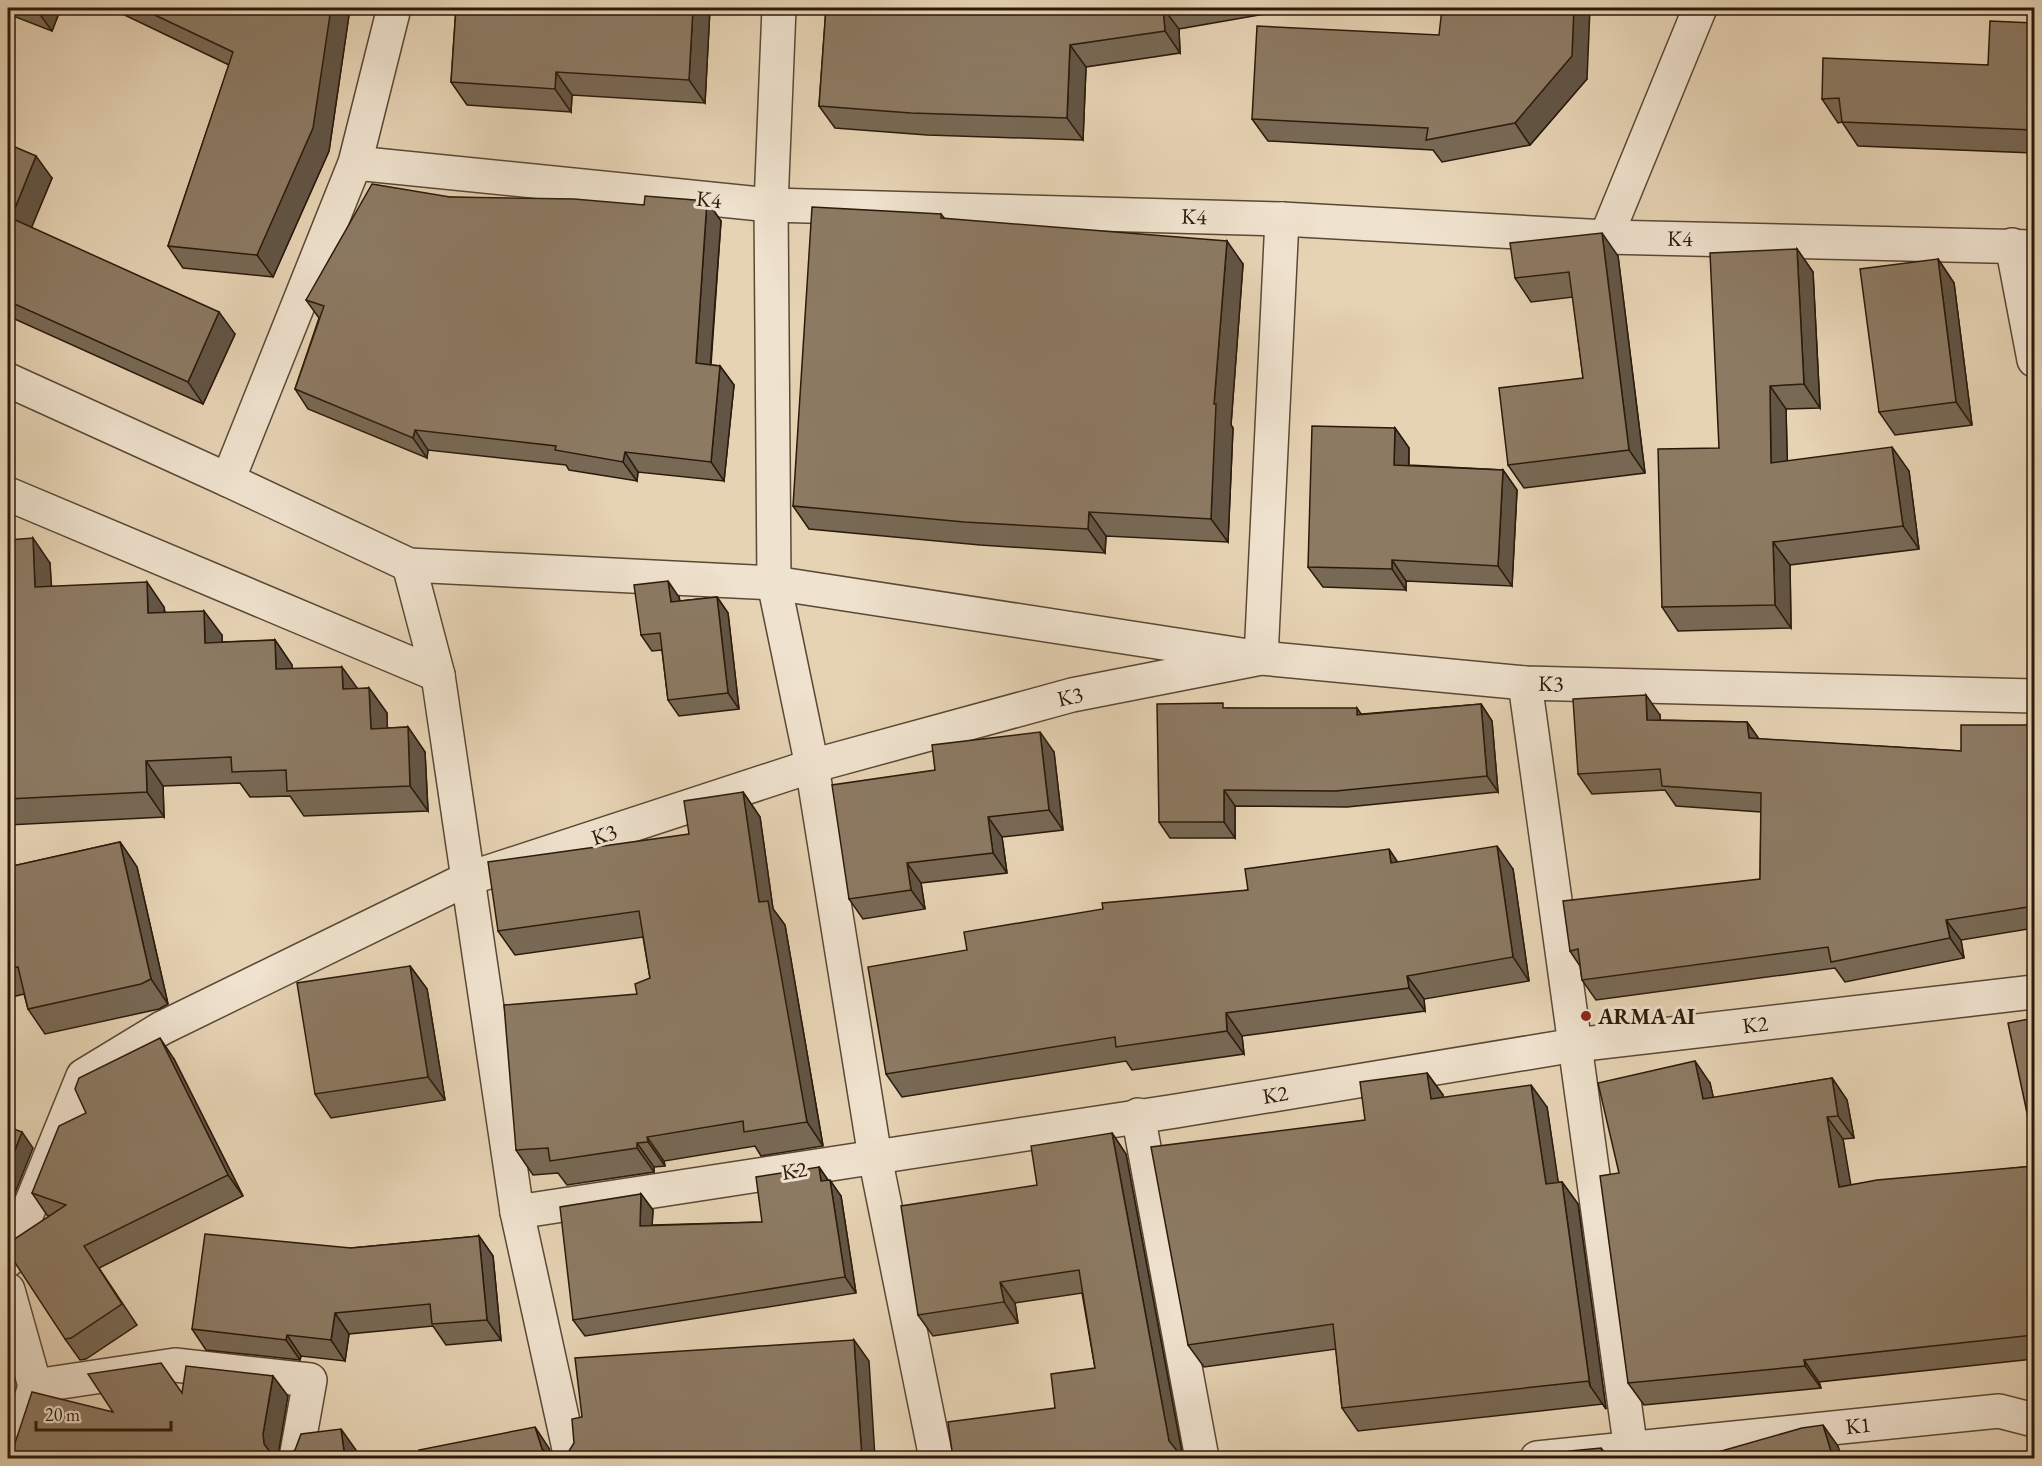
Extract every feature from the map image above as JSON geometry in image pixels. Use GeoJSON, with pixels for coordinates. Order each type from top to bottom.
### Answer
{"type":"FeatureCollection","features":[{"type":"Feature","properties":{"kind":"street"},"geometry":{"type":"LineString","coordinates":[[228,480],[355,163],[394,8]]}},
{"type":"Feature","properties":{"kind":"street"},"geometry":{"type":"LineString","coordinates":[[779,8],[771,205],[774,583],[812,766],[875,1157],[936,1458]]}},
{"type":"Feature","properties":{"kind":"street"},"geometry":{"type":"LineString","coordinates":[[1606,237],[1700,8]]}},
{"type":"Feature","properties":{"kind":"street","name":"K4"},"geometry":{"type":"LineString","coordinates":[[355,163],[771,205],[1282,219],[1606,237],[2023,246]]}},
{"type":"Feature","properties":{"kind":"street"},"geometry":{"type":"LineString","coordinates":[[8,380],[409,565],[774,583],[1262,658],[1282,219]]}},
{"type":"Feature","properties":{"kind":"street"},"geometry":{"type":"LineString","coordinates":[[2023,246],[2034,360]]}},
{"type":"Feature","properties":{"kind":"street"},"geometry":{"type":"LineString","coordinates":[[8,494],[438,675]]}},
{"type":"Feature","properties":{"kind":"street"},"geometry":{"type":"LineString","coordinates":[[409,565],[438,675],[517,1212],[571,1458]]}},
{"type":"Feature","properties":{"kind":"street","name":"K3"},"geometry":{"type":"LineString","coordinates":[[8,1260],[83,1076],[162,1028],[467,879],[812,766],[1072,695],[1262,658],[1525,683],[2034,696]]}},
{"type":"Feature","properties":{"kind":"street"},"geometry":{"type":"LineString","coordinates":[[1525,683],[1631,1454]]}},
{"type":"Feature","properties":{"kind":"street","name":"K2"},"geometry":{"type":"LineString","coordinates":[[517,1212],[1137,1115],[1176,1111],[1575,1045],[2034,992]]}},
{"type":"Feature","properties":{"kind":"street"},"geometry":{"type":"LineString","coordinates":[[1137,1115],[1202,1458]]}},
{"type":"Feature","properties":{"kind":"street"},"geometry":{"type":"LineString","coordinates":[[8,1290],[35,1386],[12,1458]]}},
{"type":"Feature","properties":{"kind":"street"},"geometry":{"type":"LineString","coordinates":[[35,1386],[175,1365],[310,1380],[296,1458]]}},
{"type":"Feature","properties":{"kind":"street","name":"K1"},"geometry":{"type":"LineString","coordinates":[[1537,1458],[1631,1454],[1999,1411],[2034,1419]]}},
{"type":"Feature","properties":{"kind":"building"},"geometry":{"type":"Polygon","coordinates":[[[140,8],[331,8],[313,128],[257,255],[168,246],[233,52],[140,8]]]}},
{"type":"Feature","properties":{"kind":"building"},"geometry":{"type":"Polygon","coordinates":[[[456,8],[693,8],[689,80],[556,72],[555,89],[451,82],[456,8]]]}},
{"type":"Feature","properties":{"kind":"building"},"geometry":{"type":"Polygon","coordinates":[[[826,8],[1163,8],[1165,31],[1070,45],[1067,118],[911,113],[819,106],[826,8]]]}},
{"type":"Feature","properties":{"kind":"building"},"geometry":{"type":"Polygon","coordinates":[[[1442,8],[1574,8],[1572,56],[1515,123],[1426,140],[1428,128],[1252,119],[1257,26],[1439,35],[1442,8]]]}},
{"type":"Feature","properties":{"kind":"building"},"geometry":{"type":"Polygon","coordinates":[[[1990,21],[2034,23],[2034,130],[1842,122],[1839,98],[1822,99],[1823,58],[1988,65],[1990,21]]]}},
{"type":"Feature","properties":{"kind":"building"},"geometry":{"type":"Polygon","coordinates":[[[8,144],[36,156],[11,218],[219,312],[188,382],[8,301],[8,144]]]}},
{"type":"Feature","properties":{"kind":"building"},"geometry":{"type":"Polygon","coordinates":[[[372,184],[450,197],[574,199],[644,205],[645,196],[707,201],[696,363],[720,366],[711,462],[625,452],[623,462],[555,450],[556,446],[415,430],[413,438],[295,389],[324,306],[306,300],[372,184]]]}},
{"type":"Feature","properties":{"kind":"building"},"geometry":{"type":"Polygon","coordinates":[[[812,207],[941,214],[941,218],[1227,241],[1214,404],[1216,404],[1211,519],[1089,512],[1088,529],[964,522],[793,506],[812,207]]]}},
{"type":"Feature","properties":{"kind":"building"},"geometry":{"type":"Polygon","coordinates":[[[1602,233],[1629,450],[1508,465],[1499,388],[1583,378],[1569,272],[1515,278],[1510,243],[1602,233]]]}},
{"type":"Feature","properties":{"kind":"building"},"geometry":{"type":"Polygon","coordinates":[[[1797,249],[1804,384],[1770,386],[1771,463],[1892,447],[1903,526],[1773,542],[1775,605],[1662,607],[1658,449],[1719,448],[1710,253],[1797,249]]]}},
{"type":"Feature","properties":{"kind":"building"},"geometry":{"type":"Polygon","coordinates":[[[1938,259],[1956,402],[1879,412],[1860,269],[1938,259]]]}},
{"type":"Feature","properties":{"kind":"building"},"geometry":{"type":"Polygon","coordinates":[[[1312,426],[1395,428],[1394,465],[1503,470],[1498,566],[1392,560],[1392,569],[1308,567],[1312,426]]]}},
{"type":"Feature","properties":{"kind":"building"},"geometry":{"type":"Polygon","coordinates":[[[33,538],[35,587],[147,582],[148,613],[204,611],[205,643],[275,640],[276,669],[342,667],[343,689],[369,688],[371,729],[408,727],[410,786],[287,791],[286,770],[232,772],[231,757],[146,761],[147,792],[8,799],[8,540],[33,538]]]}},
{"type":"Feature","properties":{"kind":"building"},"geometry":{"type":"Polygon","coordinates":[[[668,581],[671,602],[717,597],[728,693],[668,700],[660,633],[641,635],[634,585],[668,581]]]}},
{"type":"Feature","properties":{"kind":"building"},"geometry":{"type":"Polygon","coordinates":[[[1646,695],[1647,720],[1747,722],[1749,738],[1961,751],[1961,725],[2034,725],[2034,906],[1946,920],[1950,938],[1831,962],[1828,947],[1582,980],[1578,949],[1570,951],[1563,901],[1760,879],[1761,793],[1662,786],[1660,769],[1578,774],[1573,699],[1646,695]]]}},
{"type":"Feature","properties":{"kind":"building"},"geometry":{"type":"Polygon","coordinates":[[[1223,703],[1223,708],[1357,708],[1357,715],[1481,704],[1487,776],[1336,791],[1224,790],[1224,822],[1159,822],[1157,704],[1223,703]]]}},
{"type":"Feature","properties":{"kind":"building"},"geometry":{"type":"Polygon","coordinates":[[[1040,732],[1049,810],[988,817],[993,853],[907,863],[911,890],[849,899],[832,785],[935,770],[932,745],[1040,732]]]}},
{"type":"Feature","properties":{"kind":"building"},"geometry":{"type":"Polygon","coordinates":[[[743,792],[759,902],[768,901],[807,1122],[744,1132],[743,1121],[647,1137],[648,1142],[637,1143],[637,1148],[550,1161],[548,1148],[516,1150],[504,1005],[637,994],[635,984],[650,978],[639,911],[498,931],[488,862],[689,834],[684,801],[743,792]]]}},
{"type":"Feature","properties":{"kind":"building"},"geometry":{"type":"Polygon","coordinates":[[[120,842],[151,979],[141,984],[28,1009],[18,967],[8,969],[8,867],[120,842]]]}},
{"type":"Feature","properties":{"kind":"building"},"geometry":{"type":"Polygon","coordinates":[[[1497,846],[1513,957],[1407,976],[1409,988],[1226,1013],[1227,1031],[1116,1047],[1115,1037],[886,1074],[868,967],[967,950],[964,932],[1103,909],[1102,903],[1248,890],[1245,869],[1389,849],[1391,863],[1497,846]]]}},
{"type":"Feature","properties":{"kind":"building"},"geometry":{"type":"Polygon","coordinates":[[[410,966],[428,1077],[315,1094],[297,983],[410,966]]]}},
{"type":"Feature","properties":{"kind":"building"},"geometry":{"type":"Polygon","coordinates":[[[2034,1018],[2034,1146],[2008,1023],[2034,1018]]]}},
{"type":"Feature","properties":{"kind":"building"},"geometry":{"type":"Polygon","coordinates":[[[160,1038],[228,1175],[84,1246],[122,1304],[71,1338],[65,1339],[8,1250],[13,1240],[66,1205],[32,1193],[59,1126],[86,1113],[75,1089],[79,1078],[160,1038]]]}},
{"type":"Feature","properties":{"kind":"building"},"geometry":{"type":"Polygon","coordinates":[[[1695,1061],[1703,1099],[1832,1078],[1838,1116],[1827,1117],[1839,1187],[1877,1180],[2034,1166],[2034,1335],[1804,1360],[1805,1366],[1628,1383],[1600,1176],[1619,1173],[1598,1083],[1695,1061]]]}},
{"type":"Feature","properties":{"kind":"building"},"geometry":{"type":"Polygon","coordinates":[[[1427,1073],[1431,1099],[1531,1085],[1546,1184],[1562,1182],[1590,1386],[1589,1381],[1342,1408],[1333,1324],[1188,1345],[1151,1147],[1365,1120],[1360,1082],[1427,1073]]]}},
{"type":"Feature","properties":{"kind":"building"},"geometry":{"type":"Polygon","coordinates":[[[8,1127],[22,1132],[8,1168],[8,1127]]]}},
{"type":"Feature","properties":{"kind":"building"},"geometry":{"type":"Polygon","coordinates":[[[1112,1133],[1169,1441],[1178,1452],[1178,1458],[953,1458],[948,1422],[1055,1408],[1051,1374],[1095,1368],[1079,1270],[1000,1282],[1004,1302],[918,1315],[901,1206],[1037,1185],[1031,1146],[1112,1133]]]}},
{"type":"Feature","properties":{"kind":"building"},"geometry":{"type":"Polygon","coordinates":[[[819,1167],[821,1181],[830,1180],[845,1277],[573,1320],[560,1207],[641,1194],[640,1226],[762,1222],[756,1177],[819,1167]]]}},
{"type":"Feature","properties":{"kind":"building"},"geometry":{"type":"Polygon","coordinates":[[[205,1234],[351,1248],[479,1236],[487,1320],[432,1324],[430,1304],[335,1313],[331,1340],[287,1335],[286,1340],[192,1329],[205,1234]]]}},
{"type":"Feature","properties":{"kind":"building"},"geometry":{"type":"Polygon","coordinates":[[[854,1340],[862,1458],[371,1458],[420,1453],[419,1450],[535,1427],[542,1449],[550,1455],[560,1456],[569,1451],[574,1443],[572,1419],[582,1417],[575,1358],[854,1340]]]}},
{"type":"Feature","properties":{"kind":"building"},"geometry":{"type":"Polygon","coordinates":[[[161,1363],[182,1393],[186,1366],[273,1376],[263,1434],[264,1444],[270,1452],[287,1455],[295,1450],[301,1434],[341,1429],[345,1458],[8,1458],[8,1452],[15,1443],[32,1392],[113,1412],[88,1374],[161,1363]]]}},
{"type":"Feature","properties":{"kind":"building"},"geometry":{"type":"Polygon","coordinates":[[[1823,1425],[1833,1458],[1697,1458],[1802,1428],[1823,1425]]]}},
{"type":"Feature","properties":{"kind":"building"},"geometry":{"type":"Polygon","coordinates":[[[1601,1448],[1604,1458],[1544,1458],[1570,1451],[1601,1448]]]}},
{"type":"Feature","properties":{"kind":"place","name":"ARMA AI"},"geometry":{"type":"Point","coordinates":[1586,1016]}}]}
